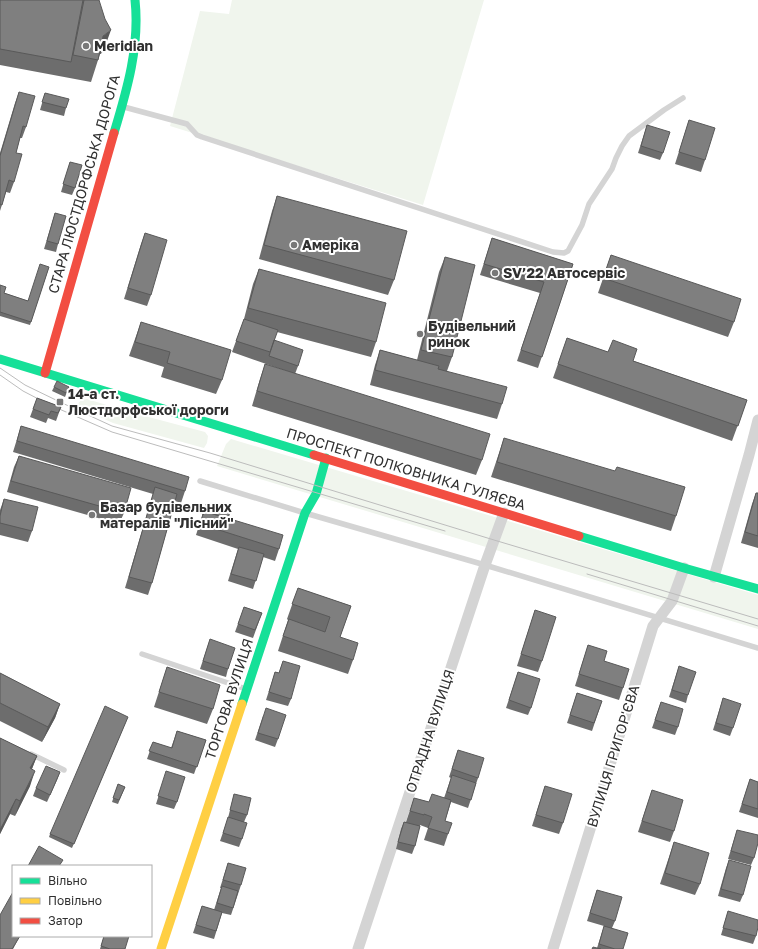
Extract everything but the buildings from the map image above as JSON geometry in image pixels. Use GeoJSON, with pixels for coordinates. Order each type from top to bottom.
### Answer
{"type":"FeatureCollection","features":[{"type":"Feature","properties":{"kind":"main road","name":"СТАРА ЛЮСТДОРФСЬКА ДОРОГА"},"geometry":{"type":"LineString","coordinates":[[45,373],[122,106],[132,65],[136,33],[135,0]]}},
{"type":"Feature","properties":{"kind":"main road","name":"ПРОСПЕКТ ПОЛКОВНИКА ГУЛЯЄВА"},"geometry":{"type":"LineString","coordinates":[[0,359],[326,458],[504,514],[758,589]]}},
{"type":"Feature","properties":{"kind":"main road","name":"ТОРГОВА ВУЛИЦЯ"},"geometry":{"type":"LineString","coordinates":[[161,949],[305,513],[316,494],[326,458]]}},
{"type":"Feature","properties":{"kind":"street"},"geometry":{"type":"LineString","coordinates":[[714,576],[754,457],[758,420]]}},
{"type":"Feature","properties":{"kind":"street","name":"ОТРАДНА ВУЛИЦЯ"},"geometry":{"type":"LineString","coordinates":[[358,949],[485,565],[504,514]]}},
{"type":"Feature","properties":{"kind":"street","name":"ВУЛИЦЯ ГРИГОР'ЄВА"},"geometry":{"type":"LineString","coordinates":[[553,949],[654,626],[672,601],[684,568]]}},
{"type":"Feature","properties":{"kind":"lane"},"geometry":{"type":"LineString","coordinates":[[122,106],[188,124],[197,135],[202,137],[494,233],[559,253],[564,253],[568,251],[582,225],[589,204],[612,169],[625,140],[658,114],[682,98]]}},
{"type":"Feature","properties":{"kind":"lane"},"geometry":{"type":"LineString","coordinates":[[200,481],[485,565],[758,648]]}},
{"type":"Feature","properties":{"kind":"lane"},"geometry":{"type":"LineString","coordinates":[[142,654],[247,689]]}},
{"type":"Feature","properties":{"kind":"lane"},"geometry":{"type":"LineString","coordinates":[[28,753],[64,770]]}},
{"type":"Feature","properties":{"kind":"shaded area"},"geometry":{"type":"Polygon","coordinates":[[[232,0],[484,0],[423,205],[170,126],[200,11],[229,14],[232,0]]]}},
{"type":"Feature","properties":{"kind":"shaded area"},"geometry":{"type":"Polygon","coordinates":[[[87,399],[205,432],[208,436],[207,443],[204,448],[113,423],[76,406],[81,400],[87,399]]]}},
{"type":"Feature","properties":{"kind":"shaded area"},"geometry":{"type":"Polygon","coordinates":[[[231,439],[758,595],[758,629],[217,466],[226,444],[231,439]]]}},
{"type":"Feature","properties":{"kind":"tram line"},"geometry":{"type":"LineString","coordinates":[[0,368],[25,385],[112,426],[210,453],[758,619]]}},
{"type":"Feature","properties":{"kind":"tram line"},"geometry":{"type":"LineString","coordinates":[[0,375],[23,391],[50,405],[112,432],[445,531]]}},
{"type":"Feature","properties":{"kind":"tram line"},"geometry":{"type":"LineString","coordinates":[[587,574],[758,626]]}},
{"type":"Feature","properties":{"kind":"traffic: fast"},"geometry":{"type":"LineString","coordinates":[[114,133],[128,84],[134,51],[136,34],[135,0]]}},
{"type":"Feature","properties":{"kind":"traffic: fast"},"geometry":{"type":"LineString","coordinates":[[0,359],[314,455]]}},
{"type":"Feature","properties":{"kind":"traffic: fast"},"geometry":{"type":"LineString","coordinates":[[242,704],[305,513],[316,494],[326,458]]}},
{"type":"Feature","properties":{"kind":"traffic: fast"},"geometry":{"type":"LineString","coordinates":[[579,536],[758,589]]}},
{"type":"Feature","properties":{"kind":"traffic: slow"},"geometry":{"type":"LineString","coordinates":[[161,949],[242,704]]}},
{"type":"Feature","properties":{"kind":"traffic: jam"},"geometry":{"type":"LineString","coordinates":[[45,373],[114,133]]}},
{"type":"Feature","properties":{"kind":"traffic: jam"},"geometry":{"type":"LineString","coordinates":[[314,455],[579,536]]}},
{"type":"Feature","properties":{"kind":"place","name":"Meridian"},"geometry":{"type":"Point","coordinates":[86,46]}},
{"type":"Feature","properties":{"kind":"place","name":"Амеріка"},"geometry":{"type":"Point","coordinates":[294,245]}},
{"type":"Feature","properties":{"kind":"place","name":"SV’22 Автосервіс"},"geometry":{"type":"Point","coordinates":[495,273]}},
{"type":"Feature","properties":{"kind":"place","name":"Будівельний ринок"},"geometry":{"type":"Point","coordinates":[420,334]}},
{"type":"Feature","properties":{"kind":"place","name":"14-а ст. Люстдорфської дороги"},"geometry":{"type":"Point","coordinates":[60,402]}},
{"type":"Feature","properties":{"kind":"place","name":"Базар будівельних матералів \"Лісний\""},"geometry":{"type":"Point","coordinates":[92,515]}}]}
